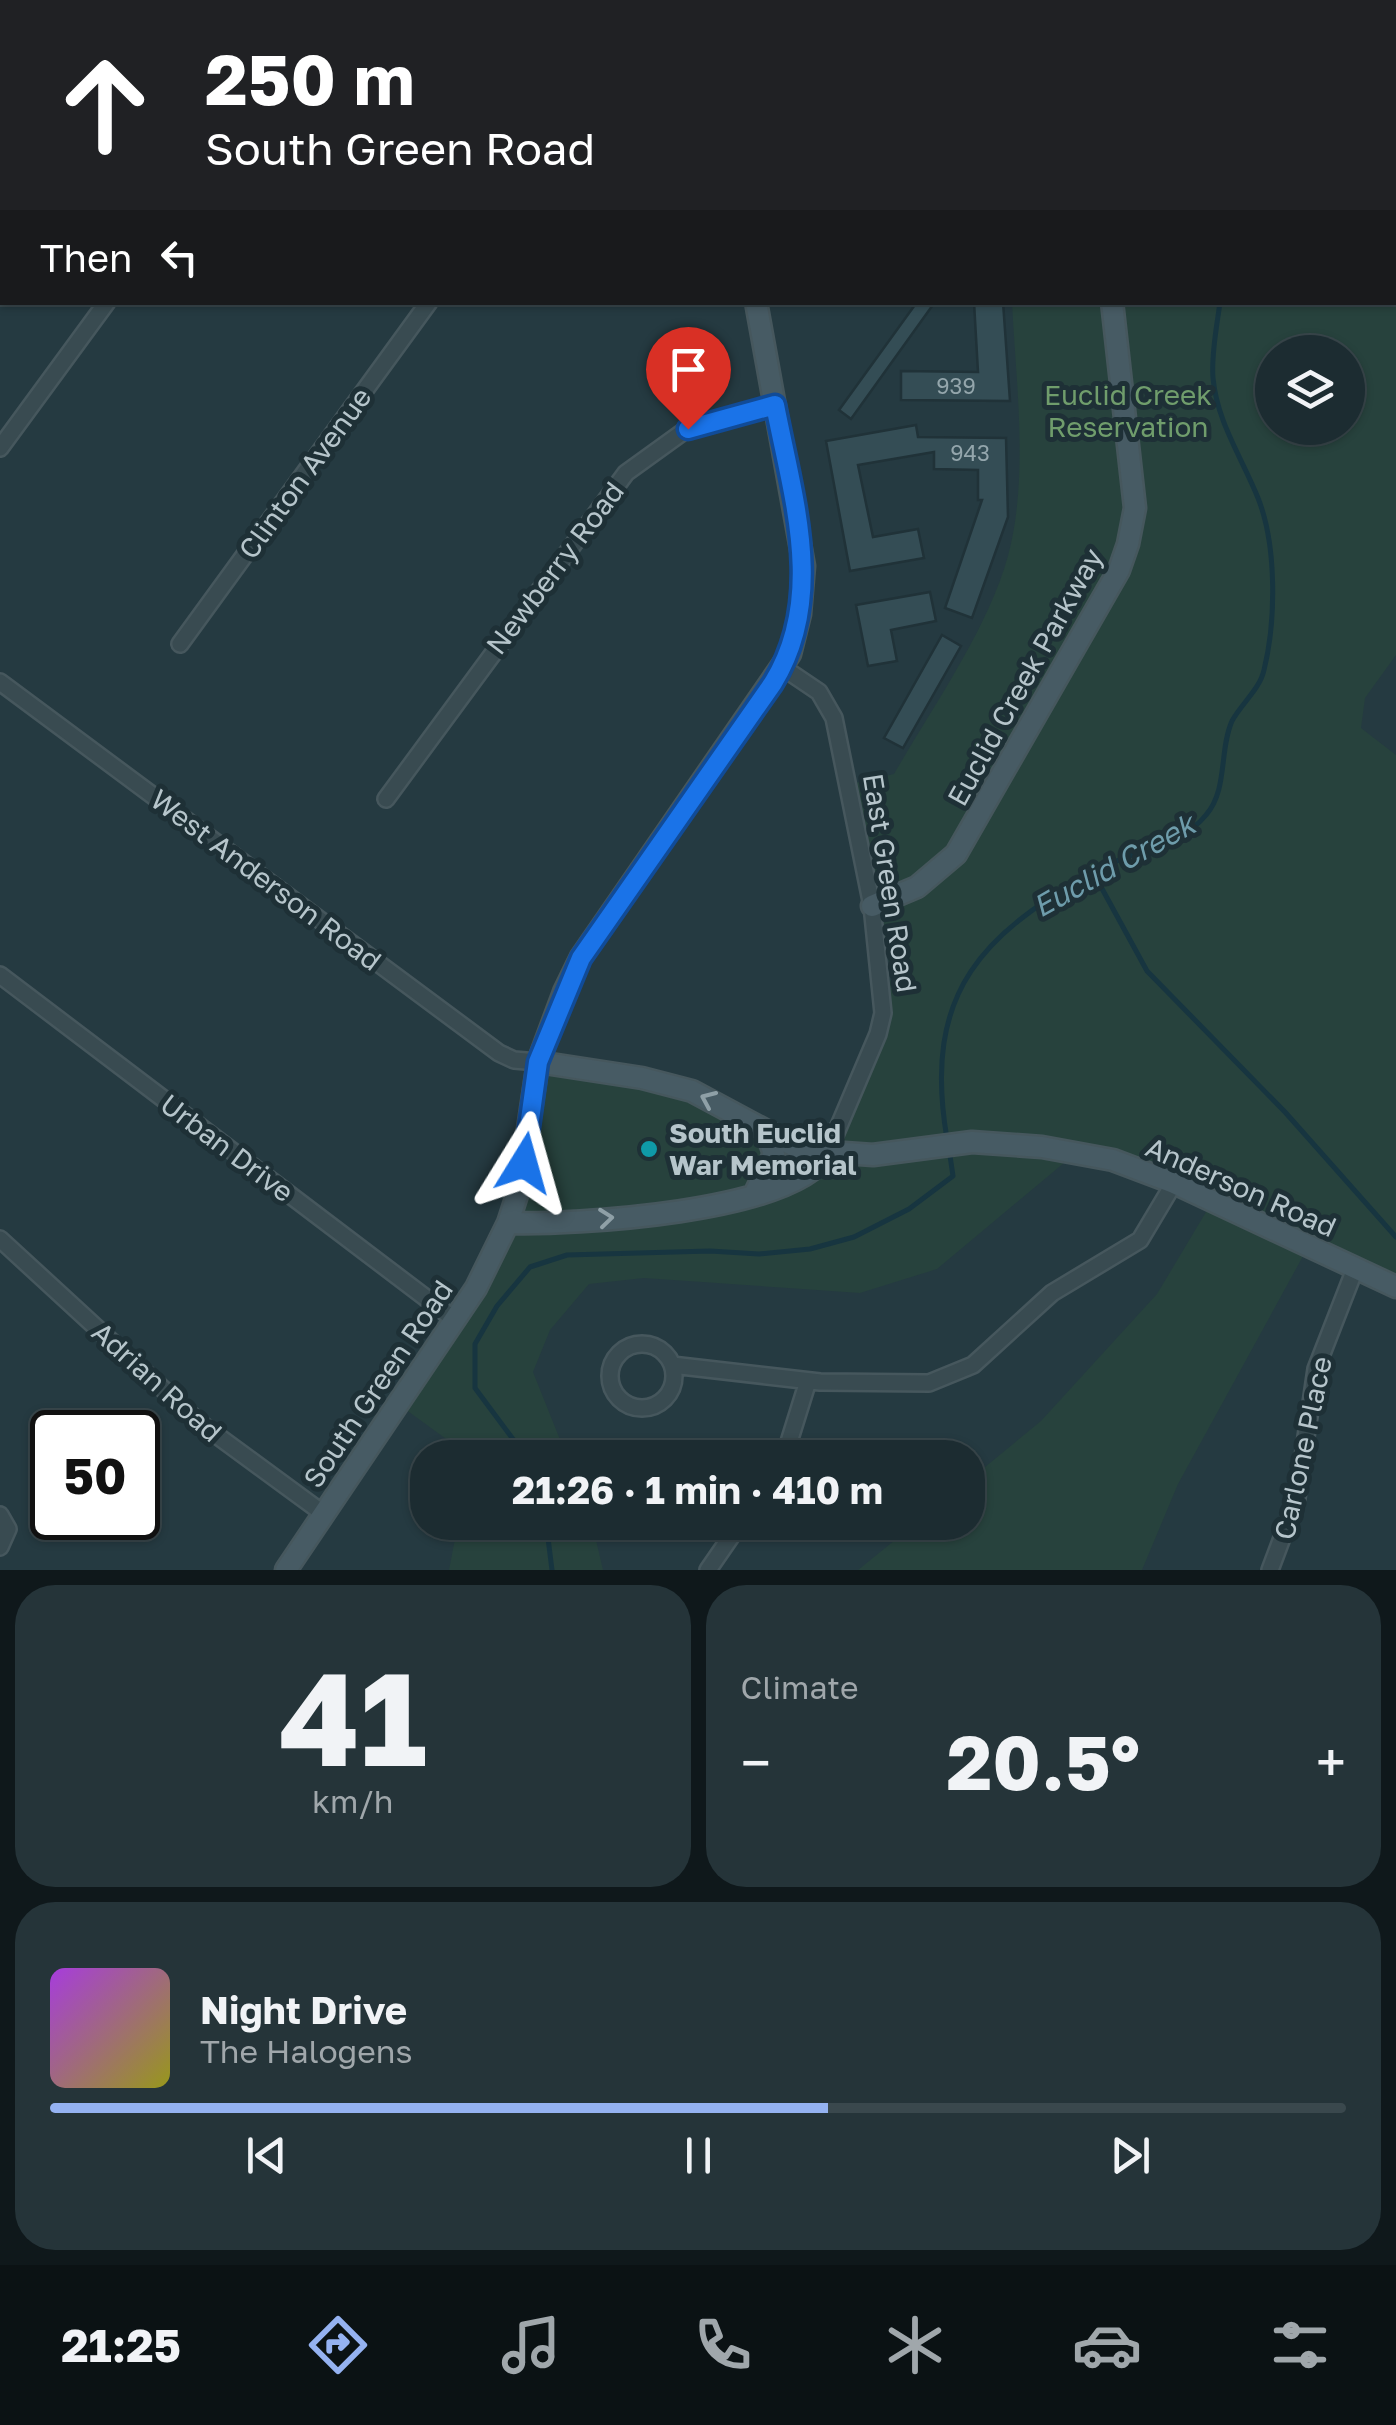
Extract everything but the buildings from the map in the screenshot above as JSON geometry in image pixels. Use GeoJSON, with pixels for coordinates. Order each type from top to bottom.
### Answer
{"type":"FeatureCollection","features":[{"type":"Feature","properties":{"kind":"street"},"geometry":{"type":"LineString","coordinates":[[0,448],[106,305]]}},
{"type":"Feature","properties":{"kind":"street","name":"Clinton Avenue"},"geometry":{"type":"LineString","coordinates":[[180,644],[428,305]]}},
{"type":"Feature","properties":{"kind":"street"},"geometry":{"type":"LineString","coordinates":[[757,305],[804,566],[800,614],[782,667]]}},
{"type":"Feature","properties":{"kind":"street","name":"Euclid Creek Parkway"},"geometry":{"type":"LineString","coordinates":[[872,906],[917,887],[956,854],[985,811],[1119,570],[1135,508],[1112,305]]}},
{"type":"Feature","properties":{"kind":"street","name":"Newberry Road"},"geometry":{"type":"LineString","coordinates":[[386,799],[626,473],[688,429],[775,405]]}},
{"type":"Feature","properties":{"kind":"street","name":"East Green Road"},"geometry":{"type":"LineString","coordinates":[[782,667],[819,692],[830,708],[872,906],[883,1013],[878,1034],[826,1154]]}},
{"type":"Feature","properties":{"kind":"street","name":"South Green Road"},"geometry":{"type":"LineString","coordinates":[[286,1570],[455,1320],[508,1223],[524,1163],[538,1062],[581,958],[782,667]]}},
{"type":"Feature","properties":{"kind":"street","name":"West Anderson Road"},"geometry":{"type":"LineString","coordinates":[[0,682],[499,1053],[514,1060],[538,1062]]}},
{"type":"Feature","properties":{"kind":"street","name":"Urban Drive"},"geometry":{"type":"LineString","coordinates":[[0,975],[455,1320]]}},
{"type":"Feature","properties":{"kind":"street","name":"Anderson Road"},"geometry":{"type":"LineString","coordinates":[[538,1062],[677,1087],[722,1104],[790,1146],[826,1154],[872,1155],[972,1142],[1076,1152],[1174,1183],[1396,1287]]}},
{"type":"Feature","properties":{"kind":"street"},"geometry":{"type":"LineString","coordinates":[[752,1196],[774,1154],[766,1130]]}},
{"type":"Feature","properties":{"kind":"street"},"geometry":{"type":"LineString","coordinates":[[508,1223],[566,1223],[674,1211],[752,1196],[810,1172],[826,1154]]}},
{"type":"Feature","properties":{"kind":"street"},"geometry":{"type":"LineString","coordinates":[[672,1365],[669,1394],[652,1407],[623,1402],[611,1384],[613,1363],[633,1346],[659,1349],[672,1365],[808,1381],[929,1383],[973,1365],[1052,1293],[1140,1240],[1174,1183]]}},
{"type":"Feature","properties":{"kind":"street","name":"Adrian Road"},"geometry":{"type":"LineString","coordinates":[[0,1239],[200,1423],[324,1514]]}},
{"type":"Feature","properties":{"kind":"street","name":"Carlone Place"},"geometry":{"type":"LineString","coordinates":[[1270,1570],[1280,1552],[1297,1498],[1316,1369],[1356,1269]]}},
{"type":"Feature","properties":{"kind":"street"},"geometry":{"type":"LineString","coordinates":[[790,1440],[808,1381]]}},
{"type":"Feature","properties":{"kind":"street"},"geometry":{"type":"LineString","coordinates":[[0,1516],[8,1529],[0,1546]]}},
{"type":"Feature","properties":{"kind":"street"},"geometry":{"type":"LineString","coordinates":[[708,1570],[728,1540]]}},
{"type":"Feature","properties":{"kind":"green space","name":"Euclid Creek Reservation"},"geometry":{"type":"Polygon","coordinates":[[[1012,305],[1396,305],[1396,655],[1365,698],[1361,728],[1396,755],[1396,1287],[1308,1247],[1178,1484],[1142,1570],[858,1570],[895,1540],[985,1540],[985,1467],[1041,1421],[1157,1294],[1212,1202],[1077,1152],[937,1269],[860,1293],[644,1278],[589,1284],[550,1330],[533,1372],[560,1440],[448,1440],[398,1404],[494,1254],[538,1062],[662,1082],[766,1131],[759,1189],[815,1169],[860,1077],[883,992],[892,978],[855,783],[894,774],[973,640],[1008,556],[1020,463],[1012,305]]]}},
{"type":"Feature","properties":{"kind":"green space"},"geometry":{"type":"Polygon","coordinates":[[[455,1540],[596,1540],[603,1570],[449,1570],[455,1540]]]}},
{"type":"Feature","properties":{"kind":"waterway","name":"Euclid Creek"},"geometry":{"type":"LineString","coordinates":[[947,1139],[942,1088],[944,1043],[954,1005],[971,972],[995,942],[1025,915],[1106,866],[1185,833],[1206,815],[1218,794],[1232,721],[1262,677],[1271,629],[1269,538],[1258,498],[1215,394],[1213,359],[1220,305]]}},
{"type":"Feature","properties":{"kind":"waterway"},"geometry":{"type":"LineString","coordinates":[[1094,874],[1147,971],[1285,1112],[1396,1237]]}},
{"type":"Feature","properties":{"kind":"waterway","name":"Euclid Creek"},"geometry":{"type":"LineString","coordinates":[[514,1440],[475,1388],[475,1344],[497,1306],[530,1267],[567,1255],[710,1251],[759,1254],[810,1249],[854,1237],[909,1209],[953,1176],[949,1149]]}},
{"type":"Feature","properties":{"kind":"waterway","name":"Euclid Creek"},"geometry":{"type":"LineString","coordinates":[[548,1540],[552,1570]]}},
{"type":"Feature","properties":{"kind":"place","name":"South Euclid War Memorial"},"geometry":{"type":"Point","coordinates":[649,1149]}},
{"type":"Feature","properties":{"kind":"route"},"geometry":{"type":"LineString","coordinates":[[524,1163],[538,1062],[581,958],[773,683],[795,638],[804,566],[775,405],[688,429]]}}]}
